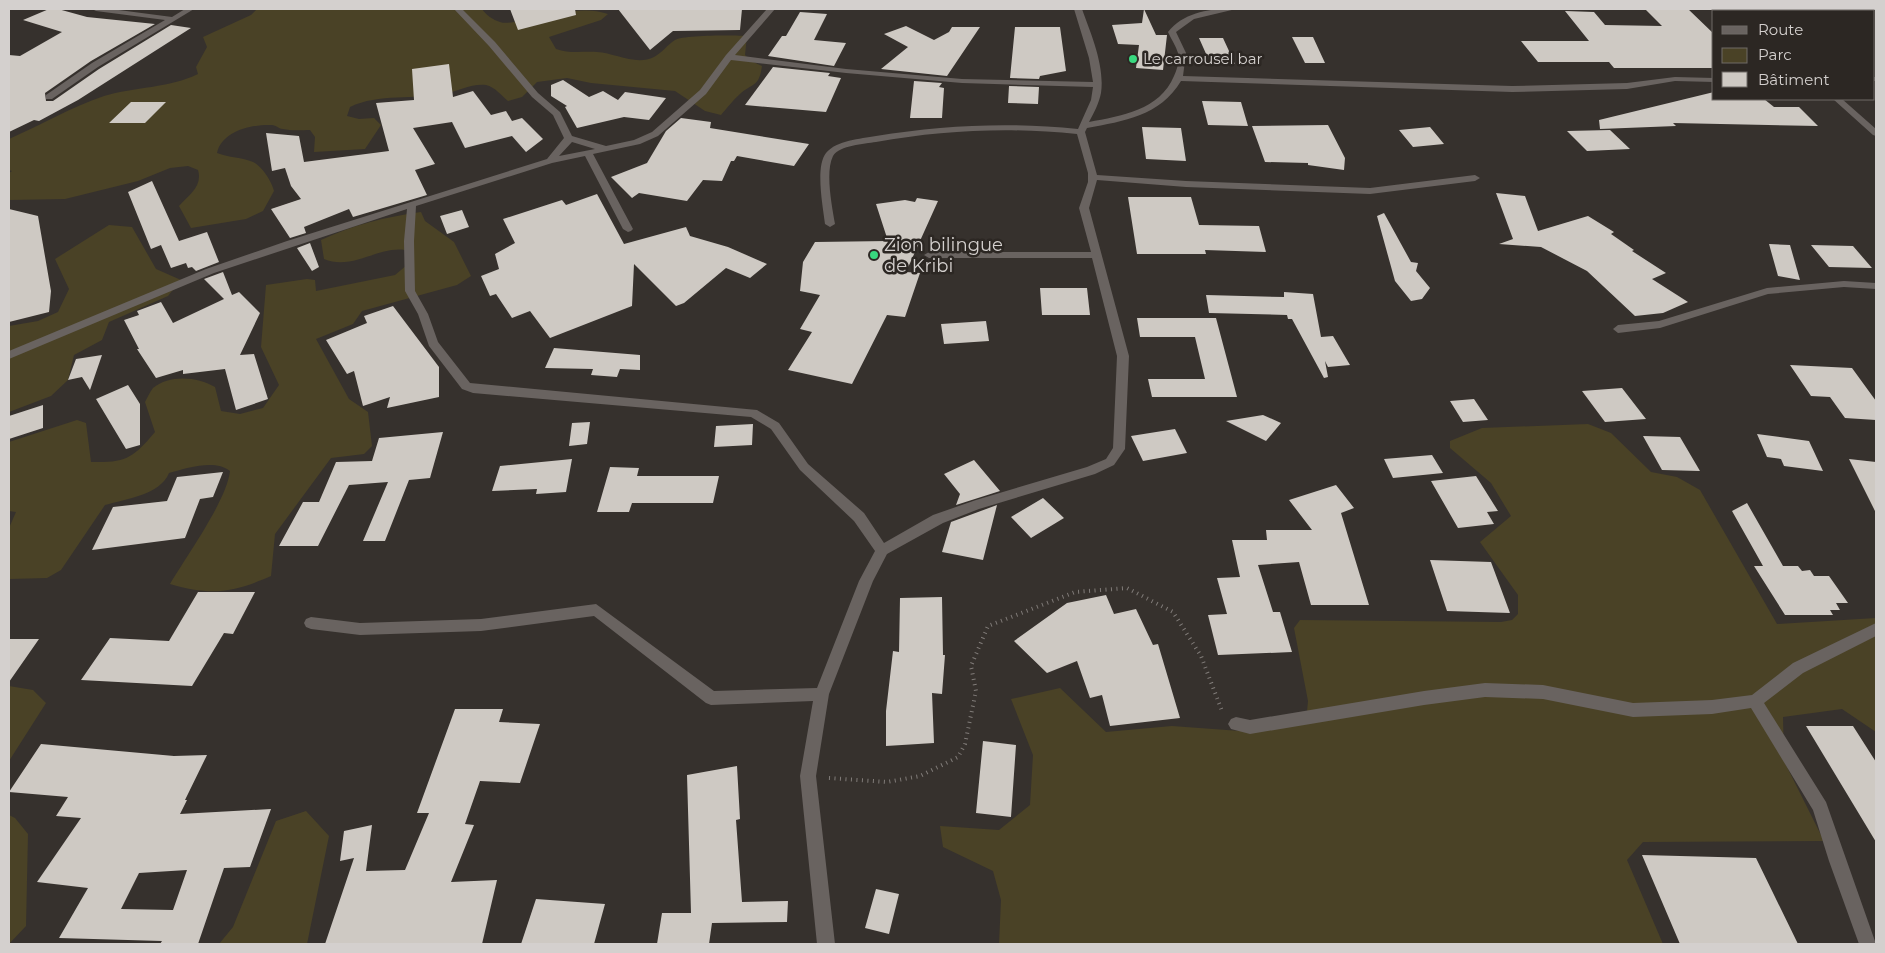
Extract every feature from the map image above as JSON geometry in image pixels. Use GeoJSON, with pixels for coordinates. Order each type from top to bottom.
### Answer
{"type":"FeatureCollection","features":[{"type":"Feature","properties":{"kind":"street"},"geometry":{"type":"LineString","coordinates":[[96,9],[172,19]]}},
{"type":"Feature","properties":{"kind":"street"},"geometry":{"type":"LineString","coordinates":[[49,97],[95,65],[190,9]]}},
{"type":"Feature","properties":{"kind":"street"},"geometry":{"type":"LineString","coordinates":[[458,9],[492,44],[535,95],[557,114],[568,138],[567,142],[550,161]]}},
{"type":"Feature","properties":{"kind":"street"},"geometry":{"type":"LineString","coordinates":[[9,356],[210,271],[550,161],[608,150],[637,142],[655,134],[703,92],[729,57],[771,9]]}},
{"type":"Feature","properties":{"kind":"street"},"geometry":{"type":"LineString","coordinates":[[826,944],[808,776],[822,694],[866,581],[882,550],[938,519],[976,505],[1091,471],[1110,462],[1119,449],[1122,356],[1084,208],[1084,200],[1091,189],[1093,177],[1083,129],[1091,112],[1097,85],[1096,69],[1078,9]]}},
{"type":"Feature","properties":{"kind":"street"},"geometry":{"type":"LineString","coordinates":[[830,224],[824,181],[829,155],[838,146],[932,130],[1083,129],[1144,112],[1164,99],[1179,78],[1182,54],[1172,32],[1176,26],[1184,21],[1210,12],[1232,9]]}},
{"type":"Feature","properties":{"kind":"street"},"geometry":{"type":"LineString","coordinates":[[729,57],[846,71],[962,80],[1097,85]]}},
{"type":"Feature","properties":{"kind":"street"},"geometry":{"type":"LineString","coordinates":[[1179,78],[1512,88],[1627,86],[1675,79],[1712,80]]}},
{"type":"Feature","properties":{"kind":"street"},"geometry":{"type":"LineString","coordinates":[[1838,100],[1876,133]]}},
{"type":"Feature","properties":{"kind":"street"},"geometry":{"type":"LineString","coordinates":[[568,138],[608,150]]}},
{"type":"Feature","properties":{"kind":"street"},"geometry":{"type":"LineString","coordinates":[[588,153],[628,229]]}},
{"type":"Feature","properties":{"kind":"street"},"geometry":{"type":"LineString","coordinates":[[1093,177],[1186,184],[1370,191],[1475,178]]}},
{"type":"Feature","properties":{"kind":"street"},"geometry":{"type":"LineString","coordinates":[[412,207],[408,241],[410,291],[423,314],[432,343],[466,386],[473,390],[555,395],[753,414],[775,426],[804,467],[859,517],[882,550]]}},
{"type":"Feature","properties":{"kind":"street"},"geometry":{"type":"LineString","coordinates":[[929,255],[1097,255]]}},
{"type":"Feature","properties":{"kind":"street"},"geometry":{"type":"LineString","coordinates":[[1618,329],[1660,324],[1767,291],[1844,284],[1876,286]]}},
{"type":"Feature","properties":{"kind":"street"},"geometry":{"type":"LineString","coordinates":[[311,623],[360,629],[481,625],[596,610],[711,698],[822,694]]}},
{"type":"Feature","properties":{"kind":"street"},"geometry":{"type":"LineString","coordinates":[[1236,724],[1250,727],[1424,698],[1485,690],[1543,692],[1633,710],[1712,706],[1755,701],[1798,668],[1876,629]]}},
{"type":"Feature","properties":{"kind":"street"},"geometry":{"type":"LineString","coordinates":[[1755,701],[1820,807],[1837,861],[1868,944]]}},
{"type":"Feature","properties":{"kind":"path"},"geometry":{"type":"LineString","coordinates":[[808,776],[888,782],[920,776],[958,757],[965,744],[976,692],[971,666],[988,626],[1075,592],[1127,588],[1173,612],[1201,656],[1224,715],[1236,724]]}},
{"type":"Feature","properties":{"kind":"green space"},"geometry":{"type":"Polygon","coordinates":[[[257,9],[482,9],[492,19],[504,23],[575,11],[597,11],[608,14],[601,20],[549,37],[556,49],[571,52],[604,53],[640,60],[654,57],[680,38],[747,36],[745,55],[751,61],[762,66],[756,83],[738,95],[721,115],[705,111],[675,91],[591,83],[567,78],[537,82],[522,97],[508,101],[492,88],[481,85],[433,96],[385,98],[361,103],[350,107],[347,116],[359,119],[374,118],[381,125],[365,149],[314,152],[315,137],[310,130],[286,130],[272,125],[264,125],[239,130],[225,139],[217,153],[244,159],[256,164],[266,175],[274,191],[263,211],[246,219],[191,228],[179,206],[194,190],[199,181],[198,170],[188,166],[170,168],[138,181],[65,199],[9,200],[9,173],[12,171],[9,170],[9,139],[92,100],[127,91],[164,85],[198,74],[196,67],[207,47],[203,37],[251,15],[257,9]]]}},
{"type":"Feature","properties":{"kind":"green space"},"geometry":{"type":"Polygon","coordinates":[[[421,212],[425,221],[454,242],[471,276],[457,285],[362,311],[353,324],[316,339],[349,399],[368,412],[372,446],[364,454],[331,458],[275,534],[271,576],[245,586],[221,591],[198,590],[170,584],[214,512],[227,483],[230,471],[224,467],[209,465],[169,473],[158,486],[142,495],[105,505],[61,570],[47,578],[9,579],[9,528],[16,512],[9,511],[9,442],[77,420],[86,423],[91,462],[121,460],[141,448],[155,432],[145,402],[153,388],[176,379],[192,379],[215,387],[221,411],[240,414],[263,408],[279,385],[261,347],[266,285],[307,279],[315,280],[316,291],[395,275],[407,265],[405,250],[385,251],[355,260],[334,262],[324,259],[321,240],[370,222],[421,212]]]}},
{"type":"Feature","properties":{"kind":"green space"},"geometry":{"type":"Polygon","coordinates":[[[109,225],[132,227],[156,269],[181,280],[168,296],[109,322],[102,340],[74,355],[68,380],[51,396],[9,412],[9,326],[38,321],[58,312],[69,289],[55,259],[109,225]]]}},
{"type":"Feature","properties":{"kind":"green space"},"geometry":{"type":"Polygon","coordinates":[[[1588,424],[1611,433],[1651,472],[1677,477],[1700,490],[1777,624],[1876,618],[1876,732],[1842,709],[1783,717],[1784,761],[1824,841],[1643,842],[1627,860],[1663,944],[999,944],[1001,900],[993,871],[943,847],[940,826],[999,830],[1030,805],[1033,755],[1011,699],[1060,688],[1106,732],[1172,726],[1240,731],[1307,712],[1308,701],[1294,628],[1300,620],[1501,622],[1512,620],[1518,614],[1518,595],[1480,542],[1511,516],[1491,483],[1450,448],[1450,441],[1482,428],[1588,424]]]}},
{"type":"Feature","properties":{"kind":"green space"},"geometry":{"type":"Polygon","coordinates":[[[9,686],[33,690],[46,703],[9,761],[9,686]]]}},
{"type":"Feature","properties":{"kind":"green space"},"geometry":{"type":"Polygon","coordinates":[[[306,811],[329,836],[307,944],[219,944],[233,927],[276,821],[306,811]]]}},
{"type":"Feature","properties":{"kind":"green space"},"geometry":{"type":"Polygon","coordinates":[[[9,815],[15,818],[28,834],[26,926],[9,944],[9,815]]]}},
{"type":"Feature","properties":{"kind":"building"},"geometry":{"type":"Polygon","coordinates":[[[49,9],[58,9],[87,17],[155,24],[91,61],[45,93],[46,101],[53,101],[99,69],[171,25],[191,28],[78,100],[39,121],[34,120],[9,132],[9,55],[20,56],[62,32],[23,20],[49,9]]]}},
{"type":"Feature","properties":{"kind":"building"},"geometry":{"type":"Polygon","coordinates":[[[510,9],[575,9],[576,15],[518,30],[510,9]]]}},
{"type":"Feature","properties":{"kind":"building"},"geometry":{"type":"Polygon","coordinates":[[[618,9],[742,9],[740,30],[673,31],[650,50],[618,9]]]}},
{"type":"Feature","properties":{"kind":"building"},"geometry":{"type":"Polygon","coordinates":[[[1144,9],[1156,35],[1167,35],[1163,70],[1136,68],[1139,45],[1118,44],[1112,25],[1142,23],[1144,9]]]}},
{"type":"Feature","properties":{"kind":"building"},"geometry":{"type":"Polygon","coordinates":[[[1645,9],[1688,9],[1712,32],[1712,68],[1614,68],[1609,62],[1538,62],[1521,41],[1589,41],[1565,11],[1594,12],[1605,25],[1662,26],[1645,9]]]}},
{"type":"Feature","properties":{"kind":"building"},"geometry":{"type":"Polygon","coordinates":[[[800,12],[827,14],[814,40],[846,43],[834,66],[768,56],[782,36],[786,36],[800,12]]]}},
{"type":"Feature","properties":{"kind":"building"},"geometry":{"type":"Polygon","coordinates":[[[906,26],[934,40],[949,32],[952,27],[980,27],[947,76],[881,69],[908,47],[884,34],[906,26]]]}},
{"type":"Feature","properties":{"kind":"building"},"geometry":{"type":"Polygon","coordinates":[[[1015,27],[1060,27],[1066,71],[1040,76],[1039,79],[1010,78],[1015,27]]]}},
{"type":"Feature","properties":{"kind":"building"},"geometry":{"type":"Polygon","coordinates":[[[1292,37],[1313,37],[1325,63],[1305,63],[1292,37]]]}},
{"type":"Feature","properties":{"kind":"building"},"geometry":{"type":"Polygon","coordinates":[[[1199,38],[1223,38],[1235,64],[1211,65],[1199,38]]]}},
{"type":"Feature","properties":{"kind":"building"},"geometry":{"type":"Polygon","coordinates":[[[449,64],[453,97],[473,91],[491,115],[506,111],[512,121],[522,118],[543,139],[526,152],[512,136],[465,148],[452,122],[413,128],[435,164],[415,170],[427,195],[353,217],[349,209],[304,227],[306,233],[290,238],[271,209],[301,199],[291,186],[285,168],[272,171],[266,133],[299,136],[304,162],[389,151],[376,103],[414,100],[412,69],[449,64]]]}},
{"type":"Feature","properties":{"kind":"building"},"geometry":{"type":"Polygon","coordinates":[[[773,67],[830,73],[828,76],[841,78],[826,112],[745,105],[773,67]]]}},
{"type":"Feature","properties":{"kind":"building"},"geometry":{"type":"Polygon","coordinates":[[[563,80],[589,97],[603,91],[618,100],[625,92],[666,98],[649,120],[624,117],[577,128],[565,107],[567,106],[551,96],[551,85],[563,80]]]}},
{"type":"Feature","properties":{"kind":"building"},"geometry":{"type":"Polygon","coordinates":[[[914,81],[942,83],[939,87],[944,88],[942,118],[910,118],[914,81]]]}},
{"type":"Feature","properties":{"kind":"building"},"geometry":{"type":"Polygon","coordinates":[[[1009,86],[1039,87],[1038,104],[1008,103],[1009,86]]]}},
{"type":"Feature","properties":{"kind":"building"},"geometry":{"type":"Polygon","coordinates":[[[1712,92],[1712,100],[1765,100],[1774,107],[1799,107],[1818,126],[1673,123],[1676,126],[1600,129],[1599,120],[1712,92]]]}},
{"type":"Feature","properties":{"kind":"building"},"geometry":{"type":"Polygon","coordinates":[[[1202,101],[1241,102],[1248,126],[1208,125],[1202,101]]]}},
{"type":"Feature","properties":{"kind":"building"},"geometry":{"type":"Polygon","coordinates":[[[131,102],[166,102],[145,123],[109,123],[131,102]]]}},
{"type":"Feature","properties":{"kind":"building"},"geometry":{"type":"Polygon","coordinates":[[[681,118],[711,122],[710,128],[809,144],[794,166],[737,156],[734,161],[731,161],[722,181],[703,180],[687,201],[639,193],[632,198],[611,177],[647,163],[666,131],[681,118]]]}},
{"type":"Feature","properties":{"kind":"building"},"geometry":{"type":"Polygon","coordinates":[[[1328,125],[1345,158],[1344,170],[1308,165],[1308,163],[1265,162],[1252,126],[1328,125]]]}},
{"type":"Feature","properties":{"kind":"building"},"geometry":{"type":"Polygon","coordinates":[[[1142,127],[1181,128],[1186,161],[1146,159],[1142,127]]]}},
{"type":"Feature","properties":{"kind":"building"},"geometry":{"type":"Polygon","coordinates":[[[1430,127],[1444,144],[1413,147],[1399,130],[1430,127]]]}},
{"type":"Feature","properties":{"kind":"building"},"geometry":{"type":"Polygon","coordinates":[[[1610,130],[1630,149],[1587,151],[1567,131],[1610,130]]]}},
{"type":"Feature","properties":{"kind":"building"},"geometry":{"type":"Polygon","coordinates":[[[152,181],[179,241],[207,232],[219,262],[196,271],[192,267],[188,268],[186,263],[171,268],[161,245],[151,249],[128,192],[152,181]]]}},
{"type":"Feature","properties":{"kind":"building"},"geometry":{"type":"Polygon","coordinates":[[[1496,193],[1525,196],[1538,231],[1588,216],[1614,232],[1611,234],[1634,250],[1632,251],[1666,273],[1652,279],[1688,302],[1663,313],[1635,316],[1587,271],[1541,247],[1499,244],[1513,239],[1496,193]]]}},
{"type":"Feature","properties":{"kind":"building"},"geometry":{"type":"Polygon","coordinates":[[[597,194],[624,244],[686,227],[690,236],[728,247],[767,264],[750,278],[726,268],[684,303],[676,306],[634,264],[632,306],[550,338],[530,311],[512,318],[496,294],[490,296],[481,276],[499,269],[495,254],[515,243],[503,219],[562,200],[566,205],[597,194]]]}},
{"type":"Feature","properties":{"kind":"building"},"geometry":{"type":"Polygon","coordinates":[[[1128,197],[1191,197],[1199,225],[1259,226],[1266,252],[1205,250],[1206,254],[1137,254],[1128,197]]]}},
{"type":"Feature","properties":{"kind":"building"},"geometry":{"type":"Polygon","coordinates":[[[917,198],[938,201],[906,272],[920,273],[905,317],[887,315],[852,384],[788,370],[812,332],[800,329],[820,295],[800,291],[803,262],[815,242],[888,241],[876,204],[905,200],[915,202],[917,198]]]}},
{"type":"Feature","properties":{"kind":"building"},"geometry":{"type":"Polygon","coordinates":[[[9,209],[38,216],[51,291],[49,312],[9,322],[9,209]]]}},
{"type":"Feature","properties":{"kind":"building"},"geometry":{"type":"Polygon","coordinates":[[[462,210],[469,227],[447,234],[440,216],[462,210]]]}},
{"type":"Feature","properties":{"kind":"building"},"geometry":{"type":"Polygon","coordinates":[[[1384,213],[1411,262],[1418,263],[1416,271],[1430,288],[1422,299],[1411,301],[1395,281],[1377,216],[1384,213]]]}},
{"type":"Feature","properties":{"kind":"building"},"geometry":{"type":"Polygon","coordinates":[[[310,243],[319,267],[312,271],[297,248],[310,243]]]}},
{"type":"Feature","properties":{"kind":"building"},"geometry":{"type":"Polygon","coordinates":[[[1769,244],[1790,245],[1800,280],[1778,276],[1769,244]]]}},
{"type":"Feature","properties":{"kind":"building"},"geometry":{"type":"Polygon","coordinates":[[[1811,245],[1853,246],[1872,268],[1829,267],[1811,245]]]}},
{"type":"Feature","properties":{"kind":"building"},"geometry":{"type":"Polygon","coordinates":[[[223,272],[232,295],[239,292],[260,313],[240,355],[254,354],[268,399],[236,410],[225,369],[183,374],[183,370],[156,378],[137,349],[139,349],[124,320],[139,315],[137,311],[161,302],[173,323],[224,299],[204,279],[223,272]]]}},
{"type":"Feature","properties":{"kind":"building"},"geometry":{"type":"Polygon","coordinates":[[[1040,288],[1087,288],[1090,315],[1042,315],[1040,288]]]}},
{"type":"Feature","properties":{"kind":"building"},"geometry":{"type":"Polygon","coordinates":[[[1284,292],[1313,294],[1321,337],[1333,336],[1350,365],[1328,367],[1325,361],[1328,377],[1324,378],[1292,319],[1288,319],[1287,315],[1209,313],[1206,295],[1284,297],[1284,292]]]}},
{"type":"Feature","properties":{"kind":"building"},"geometry":{"type":"Polygon","coordinates":[[[393,306],[439,367],[439,397],[387,408],[390,397],[363,406],[354,371],[347,374],[326,340],[367,323],[364,316],[393,306]]]}},
{"type":"Feature","properties":{"kind":"building"},"geometry":{"type":"Polygon","coordinates":[[[1137,318],[1216,318],[1237,397],[1152,397],[1148,379],[1205,379],[1195,337],[1140,337],[1137,318]]]}},
{"type":"Feature","properties":{"kind":"building"},"geometry":{"type":"Polygon","coordinates":[[[986,321],[989,341],[944,344],[941,324],[986,321]]]}},
{"type":"Feature","properties":{"kind":"building"},"geometry":{"type":"Polygon","coordinates":[[[554,348],[640,355],[640,370],[620,369],[617,377],[591,375],[593,369],[545,368],[554,348]]]}},
{"type":"Feature","properties":{"kind":"building"},"geometry":{"type":"Polygon","coordinates":[[[102,355],[90,390],[82,377],[68,380],[76,359],[102,355]]]}},
{"type":"Feature","properties":{"kind":"building"},"geometry":{"type":"Polygon","coordinates":[[[1790,365],[1852,368],[1876,401],[1876,420],[1845,418],[1830,397],[1811,396],[1790,365]]]}},
{"type":"Feature","properties":{"kind":"building"},"geometry":{"type":"Polygon","coordinates":[[[128,385],[140,404],[140,445],[126,449],[96,399],[128,385]]]}},
{"type":"Feature","properties":{"kind":"building"},"geometry":{"type":"Polygon","coordinates":[[[1622,388],[1646,419],[1605,422],[1582,391],[1622,388]]]}},
{"type":"Feature","properties":{"kind":"building"},"geometry":{"type":"Polygon","coordinates":[[[1474,399],[1488,420],[1463,422],[1450,401],[1474,399]]]}},
{"type":"Feature","properties":{"kind":"building"},"geometry":{"type":"Polygon","coordinates":[[[43,405],[43,428],[9,439],[9,416],[43,405]]]}},
{"type":"Feature","properties":{"kind":"building"},"geometry":{"type":"Polygon","coordinates":[[[1263,415],[1281,423],[1266,441],[1226,421],[1263,415]]]}},
{"type":"Feature","properties":{"kind":"building"},"geometry":{"type":"Polygon","coordinates":[[[590,422],[587,444],[569,446],[572,423],[590,422]]]}},
{"type":"Feature","properties":{"kind":"building"},"geometry":{"type":"Polygon","coordinates":[[[753,424],[752,445],[714,447],[716,426],[753,424]]]}},
{"type":"Feature","properties":{"kind":"building"},"geometry":{"type":"Polygon","coordinates":[[[1175,429],[1187,453],[1143,461],[1131,436],[1175,429]]]}},
{"type":"Feature","properties":{"kind":"building"},"geometry":{"type":"Polygon","coordinates":[[[443,432],[430,478],[409,480],[385,541],[363,541],[388,482],[349,485],[318,546],[279,546],[303,502],[319,502],[336,462],[372,461],[379,438],[443,432]]]}},
{"type":"Feature","properties":{"kind":"building"},"geometry":{"type":"Polygon","coordinates":[[[1757,434],[1809,441],[1823,471],[1784,466],[1781,459],[1767,457],[1757,434]]]}},
{"type":"Feature","properties":{"kind":"building"},"geometry":{"type":"Polygon","coordinates":[[[1643,436],[1680,437],[1700,471],[1662,470],[1643,436]]]}},
{"type":"Feature","properties":{"kind":"building"},"geometry":{"type":"Polygon","coordinates":[[[1432,455],[1443,473],[1393,478],[1384,459],[1432,455]]]}},
{"type":"Feature","properties":{"kind":"building"},"geometry":{"type":"Polygon","coordinates":[[[572,459],[566,492],[536,494],[537,489],[492,491],[500,466],[572,459]]]}},
{"type":"Feature","properties":{"kind":"building"},"geometry":{"type":"Polygon","coordinates":[[[1849,459],[1876,462],[1876,513],[1849,459]]]}},
{"type":"Feature","properties":{"kind":"building"},"geometry":{"type":"Polygon","coordinates":[[[974,460],[1000,491],[956,505],[960,494],[944,474],[974,460]]]}},
{"type":"Feature","properties":{"kind":"building"},"geometry":{"type":"Polygon","coordinates":[[[610,467],[639,468],[637,476],[719,476],[713,503],[632,503],[629,512],[597,512],[610,467]]]}},
{"type":"Feature","properties":{"kind":"building"},"geometry":{"type":"Polygon","coordinates":[[[223,472],[213,497],[200,499],[185,538],[92,550],[113,507],[167,501],[177,477],[223,472]]]}},
{"type":"Feature","properties":{"kind":"building"},"geometry":{"type":"Polygon","coordinates":[[[1476,476],[1498,511],[1487,512],[1494,524],[1458,528],[1431,481],[1476,476]]]}},
{"type":"Feature","properties":{"kind":"building"},"geometry":{"type":"Polygon","coordinates":[[[1336,485],[1354,508],[1341,513],[1369,605],[1311,605],[1299,562],[1258,565],[1273,612],[1280,612],[1292,652],[1218,655],[1208,615],[1227,614],[1217,578],[1240,577],[1232,540],[1267,540],[1266,530],[1312,530],[1289,500],[1336,485]]]}},
{"type":"Feature","properties":{"kind":"building"},"geometry":{"type":"Polygon","coordinates":[[[1043,498],[1064,518],[1031,538],[1011,517],[1043,498]]]}},
{"type":"Feature","properties":{"kind":"building"},"geometry":{"type":"Polygon","coordinates":[[[1747,503],[1783,566],[1798,566],[1802,571],[1810,570],[1814,576],[1829,576],[1848,603],[1836,603],[1840,610],[1830,610],[1833,615],[1785,615],[1754,566],[1763,566],[1732,511],[1747,503]]]}},
{"type":"Feature","properties":{"kind":"building"},"geometry":{"type":"Polygon","coordinates":[[[997,505],[983,560],[942,552],[951,522],[997,505]]]}},
{"type":"Feature","properties":{"kind":"building"},"geometry":{"type":"Polygon","coordinates":[[[1430,560],[1491,562],[1510,613],[1447,611],[1430,560]]]}},
{"type":"Feature","properties":{"kind":"building"},"geometry":{"type":"Polygon","coordinates":[[[198,592],[255,592],[233,634],[224,633],[192,686],[81,680],[110,638],[169,641],[198,592]]]}},
{"type":"Feature","properties":{"kind":"building"},"geometry":{"type":"Polygon","coordinates":[[[1106,595],[1114,614],[1136,609],[1153,645],[1158,644],[1180,718],[1110,726],[1102,695],[1090,698],[1077,661],[1047,673],[1014,641],[1067,603],[1106,595]]]}},
{"type":"Feature","properties":{"kind":"building"},"geometry":{"type":"Polygon","coordinates":[[[942,597],[943,655],[945,655],[942,694],[932,693],[934,743],[886,746],[886,711],[893,651],[899,652],[900,598],[942,597]]]}},
{"type":"Feature","properties":{"kind":"building"},"geometry":{"type":"Polygon","coordinates":[[[9,639],[39,639],[9,682],[9,639]]]}},
{"type":"Feature","properties":{"kind":"building"},"geometry":{"type":"Polygon","coordinates":[[[455,709],[503,709],[499,722],[540,724],[520,783],[480,781],[465,824],[474,825],[451,882],[497,880],[482,944],[325,944],[354,858],[340,861],[344,831],[372,825],[366,871],[405,870],[429,813],[417,813],[455,709]]]}},
{"type":"Feature","properties":{"kind":"building"},"geometry":{"type":"Polygon","coordinates":[[[1806,726],[1853,726],[1876,762],[1876,842],[1806,726]]]}},
{"type":"Feature","properties":{"kind":"building"},"geometry":{"type":"Polygon","coordinates":[[[983,741],[1016,745],[1011,817],[976,813],[983,741]]]}},
{"type":"Feature","properties":{"kind":"building"},"geometry":{"type":"Polygon","coordinates":[[[41,744],[174,756],[207,755],[180,814],[271,809],[250,867],[224,868],[198,944],[160,944],[162,941],[59,938],[88,888],[37,882],[81,818],[56,816],[68,797],[9,792],[41,744]],[[187,870],[139,873],[121,909],[173,910],[187,870]]]}},
{"type":"Feature","properties":{"kind":"building"},"geometry":{"type":"Polygon","coordinates":[[[737,766],[740,819],[736,820],[742,902],[788,901],[787,922],[712,923],[709,944],[657,944],[662,913],[691,913],[687,775],[737,766]]]}},
{"type":"Feature","properties":{"kind":"building"},"geometry":{"type":"Polygon","coordinates":[[[1642,855],[1756,858],[1798,944],[1680,944],[1642,855]]]}},
{"type":"Feature","properties":{"kind":"building"},"geometry":{"type":"Polygon","coordinates":[[[876,889],[899,894],[889,934],[865,928],[876,889]]]}},
{"type":"Feature","properties":{"kind":"building"},"geometry":{"type":"Polygon","coordinates":[[[536,899],[605,904],[594,944],[521,944],[536,899]]]}},
{"type":"Feature","properties":{"kind":"place","name":"Le carrousel bar"},"geometry":{"type":"Point","coordinates":[1133,59]}},
{"type":"Feature","properties":{"kind":"place","name":"Zion bilingue de Kribi"},"geometry":{"type":"Point","coordinates":[874,255]}}]}
